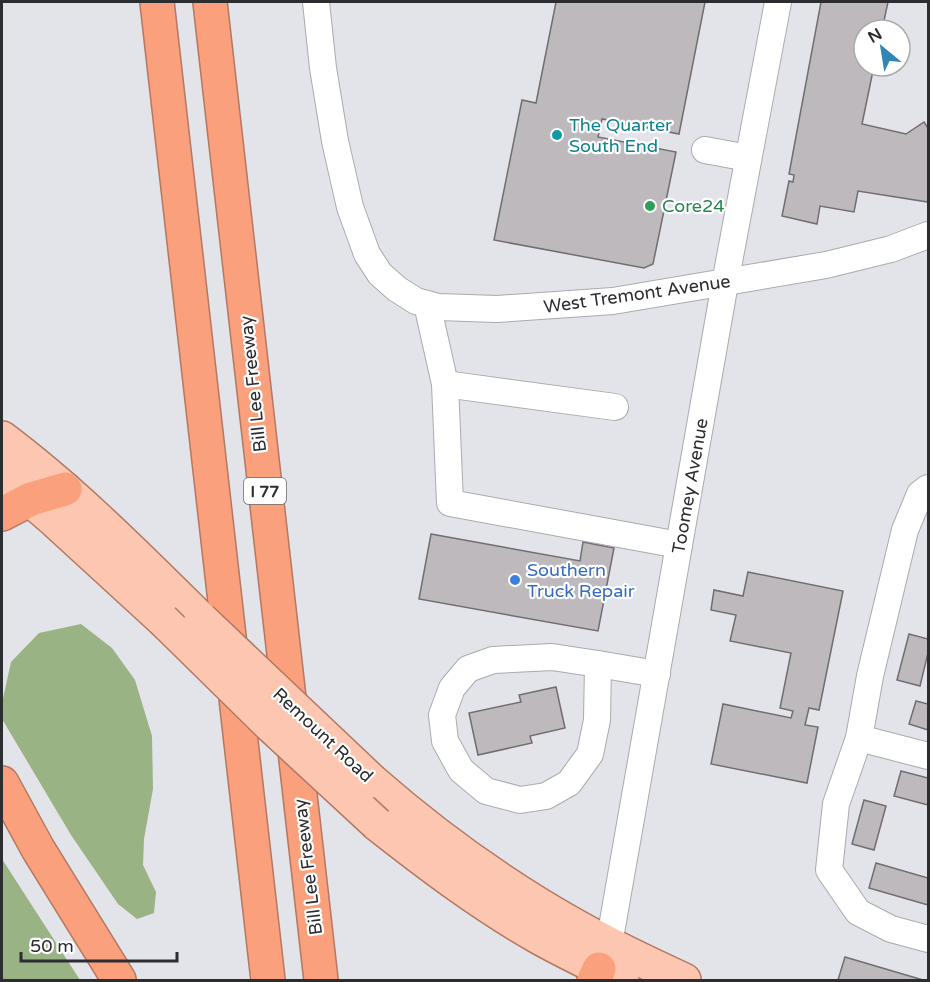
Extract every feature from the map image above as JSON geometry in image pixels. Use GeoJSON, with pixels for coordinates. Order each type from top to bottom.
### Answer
{"type":"FeatureCollection","features":[{"type":"Feature","properties":{"kind":"highway"},"geometry":{"type":"LineString","coordinates":[[157,2],[268,981]]}},
{"type":"Feature","properties":{"kind":"highway","name":"Bill Lee Freeway"},"geometry":{"type":"LineString","coordinates":[[210,2],[321,981]]}},
{"type":"Feature","properties":{"kind":"highway"},"geometry":{"type":"LineString","coordinates":[[2,514],[31,499],[65,489]]}},
{"type":"Feature","properties":{"kind":"highway"},"geometry":{"type":"LineString","coordinates":[[2,783],[38,849],[119,981]]}},
{"type":"Feature","properties":{"kind":"main road","name":"Remount Road"},"geometry":{"type":"LineString","coordinates":[[2,438],[65,489],[372,781],[461,851],[555,914],[606,968]]}},
{"type":"Feature","properties":{"kind":"main road","name":"Remount Road"},"geometry":{"type":"LineString","coordinates":[[2,475],[163,620],[271,726],[377,824],[441,873],[538,937],[606,968],[684,981]]}},
{"type":"Feature","properties":{"kind":"street","name":"West Tremont Avenue"},"geometry":{"type":"LineString","coordinates":[[316,2],[335,141],[350,207],[364,245],[380,274],[397,289],[417,301],[438,307],[497,309],[613,301],[826,265],[891,249],[928,235]]}},
{"type":"Feature","properties":{"kind":"street","name":"Toomey Avenue"},"geometry":{"type":"LineString","coordinates":[[606,968],[725,283],[778,2]]}},
{"type":"Feature","properties":{"kind":"street"},"geometry":{"type":"LineString","coordinates":[[705,150],[748,158]]}},
{"type":"Feature","properties":{"kind":"street"},"geometry":{"type":"LineString","coordinates":[[428,304],[445,384],[450,503],[679,545]]}},
{"type":"Feature","properties":{"kind":"street"},"geometry":{"type":"LineString","coordinates":[[445,384],[615,407]]}},
{"type":"Feature","properties":{"kind":"street"},"geometry":{"type":"LineString","coordinates":[[928,488],[920,494],[906,530],[870,676],[859,738],[836,804],[829,870],[858,912],[891,929],[928,939]]}},
{"type":"Feature","properties":{"kind":"street"},"geometry":{"type":"LineString","coordinates":[[598,664],[597,720],[590,754],[569,783],[546,796],[520,800],[486,791],[461,770],[445,741],[442,715],[452,688],[468,669],[493,660],[552,657],[598,664],[657,674]]}},
{"type":"Feature","properties":{"kind":"street"},"geometry":{"type":"LineString","coordinates":[[859,738],[928,756]]}},
{"type":"Feature","properties":{"kind":"green space"},"geometry":{"type":"Polygon","coordinates":[[[81,624],[112,648],[135,680],[152,736],[153,789],[144,839],[143,865],[156,892],[154,913],[137,919],[118,904],[71,835],[2,719],[2,703],[11,662],[39,633],[81,624]]]}},
{"type":"Feature","properties":{"kind":"green space"},"geometry":{"type":"Polygon","coordinates":[[[2,859],[80,980],[2,980],[2,859]]]}},
{"type":"Feature","properties":{"kind":"building","name":"The Quarter South End"},"geometry":{"type":"Polygon","coordinates":[[[556,2],[705,2],[679,134],[602,119],[598,137],[676,152],[653,264],[644,268],[494,240],[522,100],[536,103],[556,2]]]}},
{"type":"Feature","properties":{"kind":"building"},"geometry":{"type":"Polygon","coordinates":[[[821,2],[888,2],[885,18],[852,18],[852,78],[872,78],[862,124],[906,134],[924,122],[928,128],[928,202],[858,191],[854,212],[820,206],[817,224],[782,216],[789,181],[793,182],[794,175],[789,174],[821,2]]]}},
{"type":"Feature","properties":{"kind":"building","name":"Southern Truck Repair"},"geometry":{"type":"Polygon","coordinates":[[[431,534],[580,561],[583,542],[614,548],[598,631],[419,599],[431,534]]]}},
{"type":"Feature","properties":{"kind":"building"},"geometry":{"type":"Polygon","coordinates":[[[748,572],[843,591],[819,710],[809,708],[805,725],[818,727],[807,783],[711,764],[723,704],[791,718],[793,711],[780,708],[791,653],[730,641],[736,615],[711,610],[714,590],[743,596],[748,572]]]}},
{"type":"Feature","properties":{"kind":"building"},"geometry":{"type":"Polygon","coordinates":[[[909,634],[928,639],[928,653],[920,686],[897,680],[909,634]]]}},
{"type":"Feature","properties":{"kind":"building"},"geometry":{"type":"Polygon","coordinates":[[[556,687],[565,728],[530,736],[532,743],[478,755],[469,713],[521,702],[519,695],[556,687]]]}},
{"type":"Feature","properties":{"kind":"building"},"geometry":{"type":"Polygon","coordinates":[[[916,701],[928,704],[928,730],[909,724],[916,701]]]}},
{"type":"Feature","properties":{"kind":"building"},"geometry":{"type":"Polygon","coordinates":[[[901,771],[928,778],[928,805],[894,796],[901,771]]]}},
{"type":"Feature","properties":{"kind":"building"},"geometry":{"type":"Polygon","coordinates":[[[864,800],[886,806],[874,850],[852,844],[864,800]]]}},
{"type":"Feature","properties":{"kind":"building"},"geometry":{"type":"Polygon","coordinates":[[[876,863],[928,878],[928,905],[869,888],[876,863]]]}},
{"type":"Feature","properties":{"kind":"building"},"geometry":{"type":"Polygon","coordinates":[[[845,957],[923,980],[838,980],[845,957]]]}},
{"type":"Feature","properties":{"kind":"place","name":"The Quarter South End"},"geometry":{"type":"Point","coordinates":[557,135]}},
{"type":"Feature","properties":{"kind":"place","name":"Core24"},"geometry":{"type":"Point","coordinates":[650,206]}},
{"type":"Feature","properties":{"kind":"place","name":"Southern Truck Repair"},"geometry":{"type":"Point","coordinates":[515,580]}}]}
